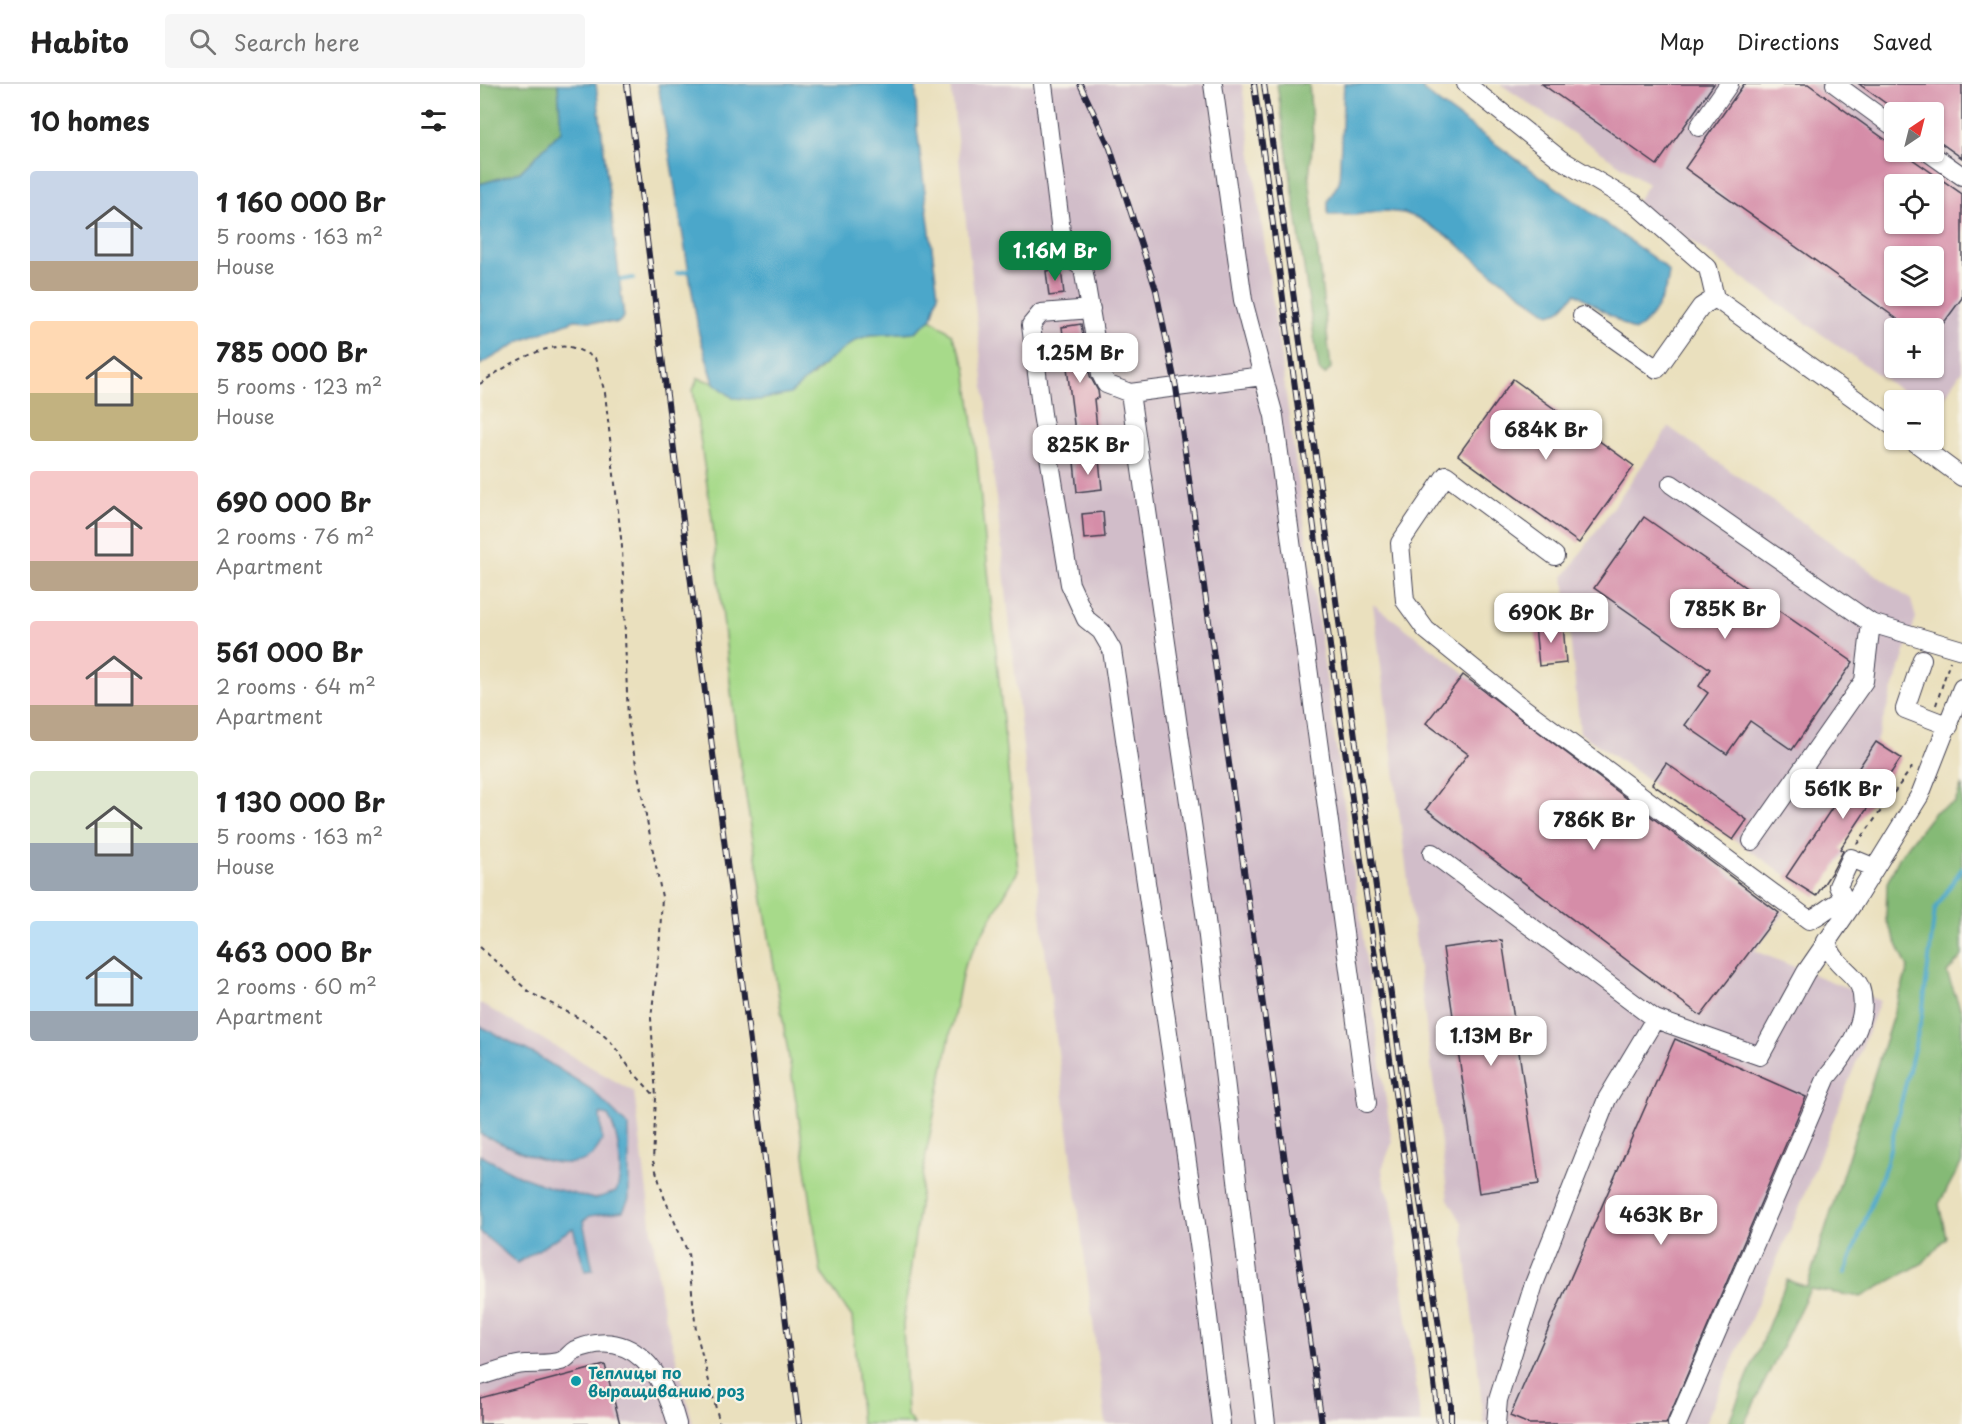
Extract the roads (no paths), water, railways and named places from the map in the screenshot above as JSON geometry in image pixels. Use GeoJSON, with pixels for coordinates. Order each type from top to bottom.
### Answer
{"type":"FeatureCollection","features":[{"type":"Feature","properties":{"kind":"street"},"geometry":{"type":"LineString","coordinates":[[1043,84],[1062,240],[1067,256],[1083,268],[1101,374],[1106,384],[1130,393],[1263,376]]}},
{"type":"Feature","properties":{"kind":"street"},"geometry":{"type":"LineString","coordinates":[[1213,84],[1243,300],[1274,416],[1367,1103]]}},
{"type":"Feature","properties":{"kind":"street"},"geometry":{"type":"LineString","coordinates":[[1466,84],[1560,159],[1634,203],[1708,268],[1715,298],[1884,420]]}},
{"type":"Feature","properties":{"kind":"street"},"geometry":{"type":"LineString","coordinates":[[1699,127],[1729,84]]}},
{"type":"Feature","properties":{"kind":"street"},"geometry":{"type":"LineString","coordinates":[[1835,84],[1884,120]]}},
{"type":"Feature","properties":{"kind":"street"},"geometry":{"type":"LineString","coordinates":[[1942,162],[1962,176]]}},
{"type":"Feature","properties":{"kind":"street"},"geometry":{"type":"LineString","coordinates":[[1582,316],[1657,369],[1701,308],[1715,298]]}},
{"type":"Feature","properties":{"kind":"street"},"geometry":{"type":"LineString","coordinates":[[1091,309],[1041,314],[1030,325],[1041,414],[1070,584],[1086,619],[1101,631],[1112,650],[1199,1239],[1221,1424]]}},
{"type":"Feature","properties":{"kind":"street"},"geometry":{"type":"LineString","coordinates":[[1130,393],[1206,920],[1266,1424]]}},
{"type":"Feature","properties":{"kind":"street"},"geometry":{"type":"LineString","coordinates":[[1926,450],[1962,477]]}},
{"type":"Feature","properties":{"kind":"street"},"geometry":{"type":"LineString","coordinates":[[1555,556],[1446,475],[1400,543],[1405,601],[1426,630],[1515,702],[1809,920],[1820,916],[1829,905],[1849,900]]}},
{"type":"Feature","properties":{"kind":"street"},"geometry":{"type":"LineString","coordinates":[[1671,484],[1871,623],[1958,648]]}},
{"type":"Feature","properties":{"kind":"street"},"geometry":{"type":"LineString","coordinates":[[1752,841],[1864,681],[1871,623]]}},
{"type":"Feature","properties":{"kind":"street"},"geometry":{"type":"LineString","coordinates":[[1922,659],[1905,709],[1949,726]]}},
{"type":"Feature","properties":{"kind":"street"},"geometry":{"type":"LineString","coordinates":[[1432,853],[1654,1019],[1760,1056],[1849,900],[1874,867],[1920,795],[1962,688]]}},
{"type":"Feature","properties":{"kind":"street"},"geometry":{"type":"LineString","coordinates":[[1849,900],[1838,886],[1851,858],[1874,867]]}},
{"type":"Feature","properties":{"kind":"street"},"geometry":{"type":"LineString","coordinates":[[1677,1424],[1827,1077],[1841,1060],[1860,1020],[1862,1002],[1859,986],[1835,959],[1826,941]]}},
{"type":"Feature","properties":{"kind":"street"},"geometry":{"type":"LineString","coordinates":[[1496,1424],[1498,1400],[1534,1284],[1602,1110],[1654,1019]]}},
{"type":"Feature","properties":{"kind":"street"},"geometry":{"type":"LineString","coordinates":[[480,1376],[525,1364],[540,1365],[564,1360],[574,1350],[600,1344],[619,1344],[641,1356],[662,1382],[677,1424]]}},
{"type":"Feature","properties":{"kind":"water"},"geometry":{"type":"Polygon","coordinates":[[[558,84],[596,84],[624,317],[618,323],[575,320],[521,341],[480,365],[480,184],[520,172],[561,131],[558,84]]]}},
{"type":"Feature","properties":{"kind":"water"},"geometry":{"type":"Polygon","coordinates":[[[658,84],[916,84],[917,129],[938,295],[932,318],[915,332],[870,335],[856,340],[790,394],[759,400],[733,398],[714,383],[699,334],[658,84]]]}},
{"type":"Feature","properties":{"kind":"water"},"geometry":{"type":"Polygon","coordinates":[[[1344,84],[1422,84],[1423,90],[1439,103],[1663,265],[1669,273],[1668,281],[1662,298],[1647,321],[1634,331],[1576,293],[1559,311],[1549,314],[1490,272],[1450,238],[1420,219],[1404,213],[1385,211],[1355,215],[1328,215],[1328,201],[1339,182],[1344,84]]]}},
{"type":"Feature","properties":{"kind":"water"},"geometry":{"type":"Polygon","coordinates":[[[480,1026],[536,1055],[591,1089],[629,1127],[629,1199],[623,1211],[590,1216],[583,1221],[593,1270],[585,1271],[573,1228],[517,1263],[480,1232],[480,1155],[517,1175],[555,1189],[594,1199],[616,1192],[620,1164],[612,1124],[608,1116],[600,1114],[602,1141],[592,1155],[580,1162],[551,1162],[520,1152],[480,1134],[480,1026]]]}},
{"type":"Feature","properties":{"kind":"waterway"},"geometry":{"type":"LineString","coordinates":[[677,273],[688,271]]}},
{"type":"Feature","properties":{"kind":"waterway"},"geometry":{"type":"LineString","coordinates":[[621,280],[633,278]]}},
{"type":"Feature","properties":{"kind":"waterway"},"geometry":{"type":"LineString","coordinates":[[1845,1273],[1886,1165],[1922,1016],[1935,909],[1962,868]]}},
{"type":"Feature","properties":{"kind":"railway"},"geometry":{"type":"LineString","coordinates":[[627,84],[799,1424]]}},
{"type":"Feature","properties":{"kind":"railway"},"geometry":{"type":"LineString","coordinates":[[1080,84],[1110,148],[1156,290],[1176,387],[1322,1424]]}},
{"type":"Feature","properties":{"kind":"railway"},"geometry":{"type":"LineString","coordinates":[[1254,84],[1333,668],[1416,1237],[1439,1424]]}},
{"type":"Feature","properties":{"kind":"railway"},"geometry":{"type":"LineString","coordinates":[[1264,84],[1416,1174],[1451,1406],[1451,1424]]}},
{"type":"Feature","properties":{"kind":"place","name":"Теплицы по выращиванию роз"},"geometry":{"type":"Point","coordinates":[576,1381]}}]}
